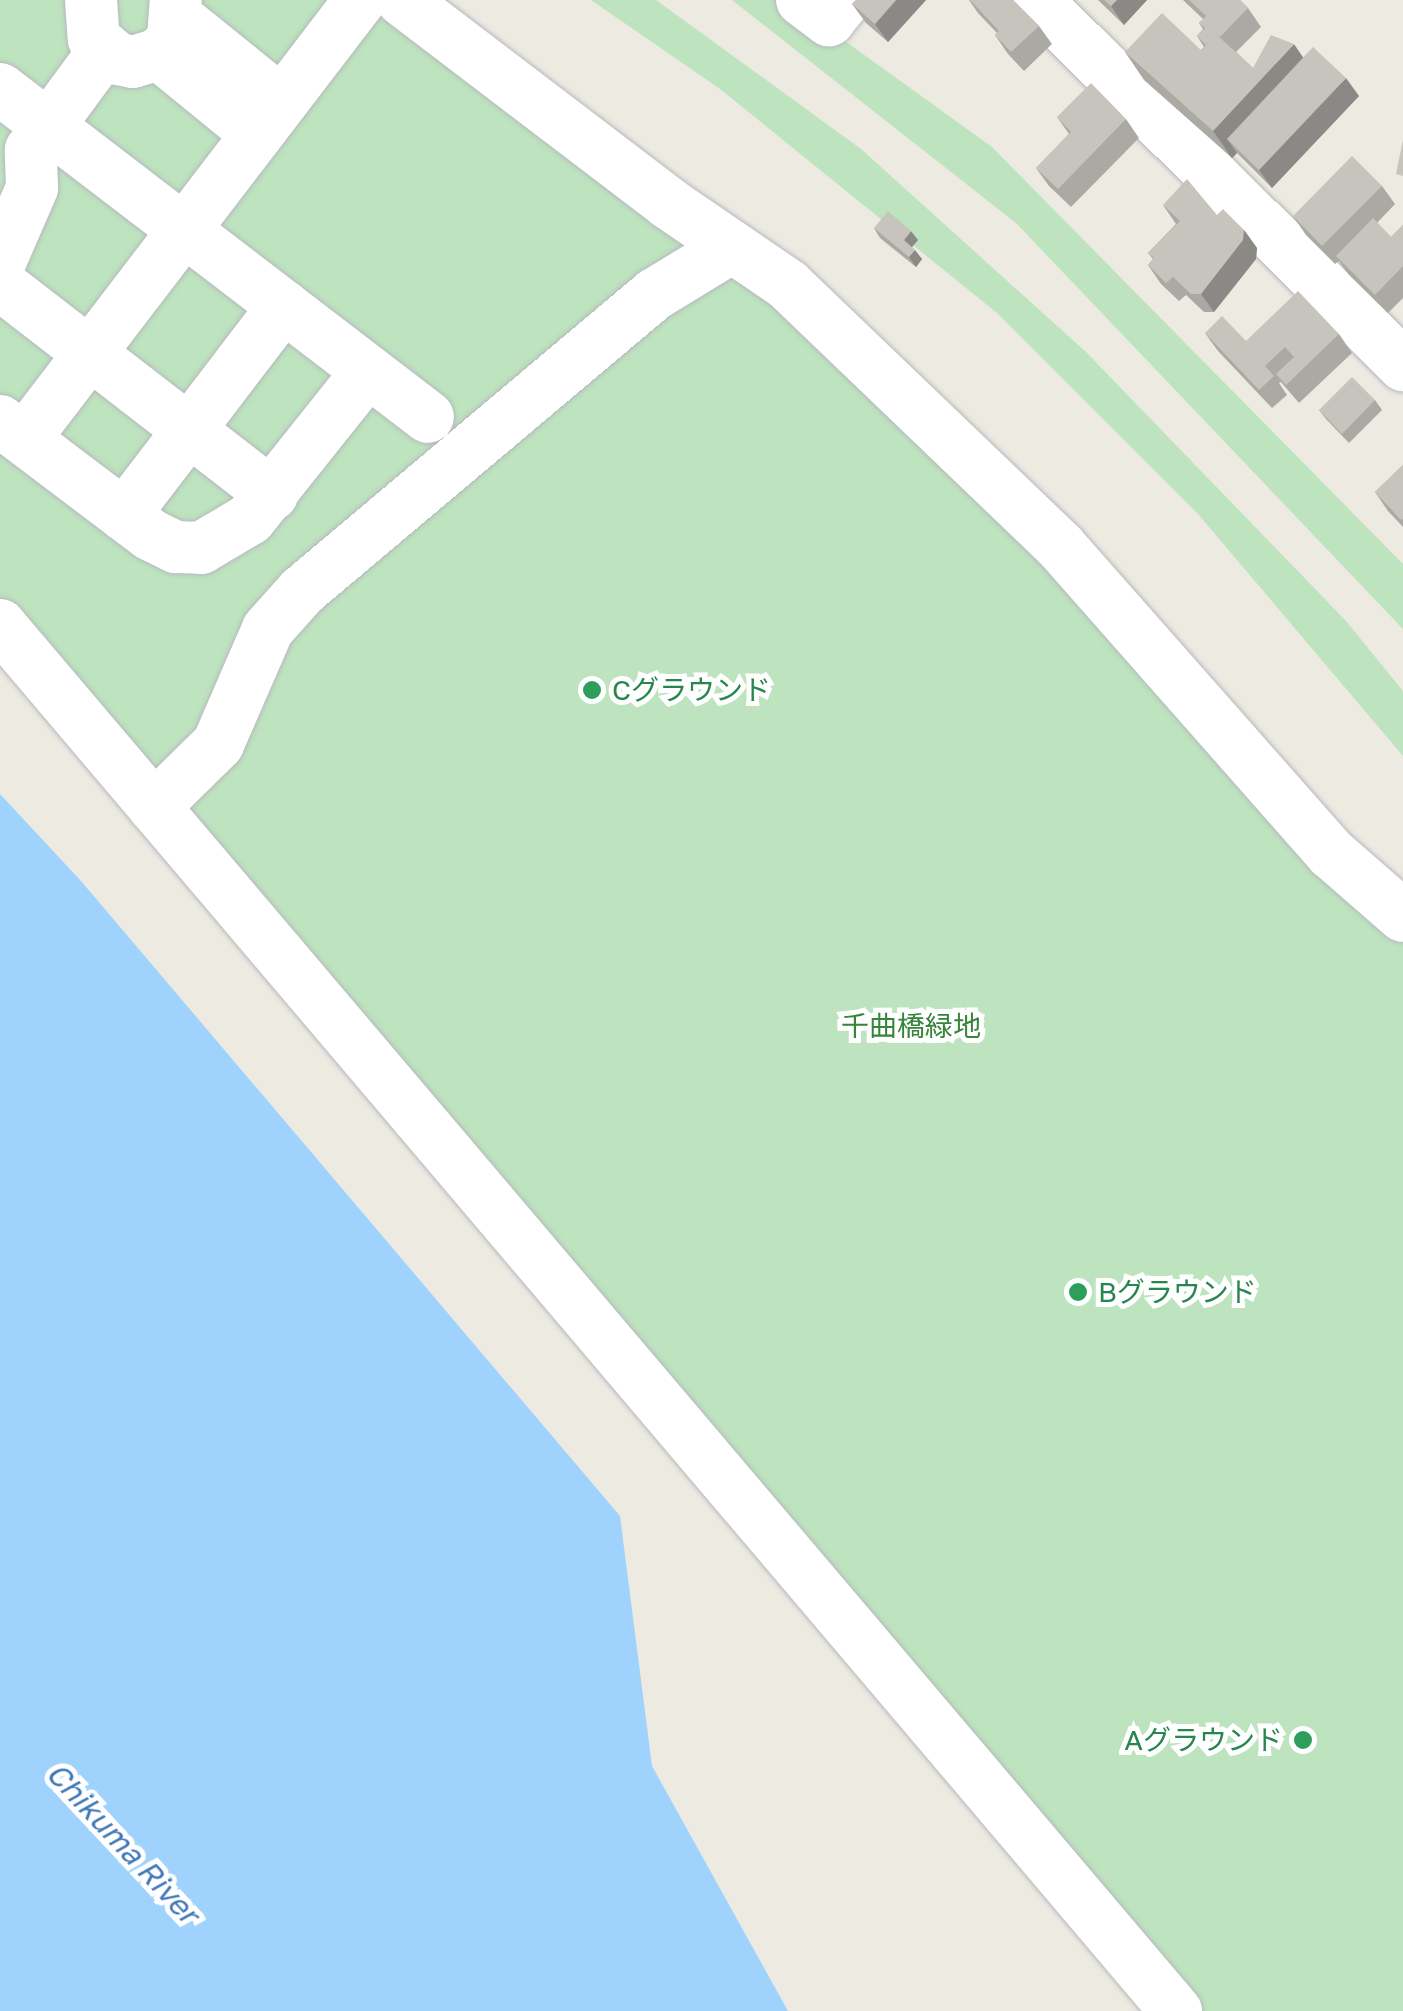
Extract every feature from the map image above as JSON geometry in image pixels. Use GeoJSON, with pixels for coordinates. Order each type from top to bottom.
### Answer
{"type":"FeatureCollection","features":[{"type":"Feature","properties":{"kind":"street"},"geometry":{"type":"LineString","coordinates":[[92,0],[88,24],[104,51],[133,62],[171,24],[270,118]]}},
{"type":"Feature","properties":{"kind":"street"},"geometry":{"type":"LineString","coordinates":[[360,0],[90,353],[12,430],[124,514],[176,547],[201,548],[226,538],[272,494],[368,370]]}},
{"type":"Feature","properties":{"kind":"street"},"geometry":{"type":"LineString","coordinates":[[402,0],[788,285],[1048,534],[1228,729],[1332,854],[1403,916]]}},
{"type":"Feature","properties":{"kind":"street"},"geometry":{"type":"LineString","coordinates":[[802,0],[829,20],[846,0]]}},
{"type":"Feature","properties":{"kind":"street"},"geometry":{"type":"LineString","coordinates":[[1036,0],[1403,366]]}},
{"type":"Feature","properties":{"kind":"street"},"geometry":{"type":"LineString","coordinates":[[0,262],[32,188],[32,150],[46,124],[104,51]]}},
{"type":"Feature","properties":{"kind":"street"},"geometry":{"type":"LineString","coordinates":[[0,89],[428,416]]}},
{"type":"Feature","properties":{"kind":"street"},"geometry":{"type":"LineString","coordinates":[[154,808],[218,744],[268,629],[302,591],[656,294],[732,247]]}},
{"type":"Feature","properties":{"kind":"street"},"geometry":{"type":"LineString","coordinates":[[0,284],[272,494]]}},
{"type":"Feature","properties":{"kind":"street"},"geometry":{"type":"LineString","coordinates":[[124,514],[284,306]]}},
{"type":"Feature","properties":{"kind":"street"},"geometry":{"type":"LineString","coordinates":[[0,625],[1176,2011]]}},
{"type":"Feature","properties":{"kind":"green space","name":"千曲橋緑地"},"geometry":{"type":"Polygon","coordinates":[[[0,0],[381,0],[789,306],[976,480],[1403,936],[1403,2011],[1192,2011],[0,600],[0,0]]]}},
{"type":"Feature","properties":{"kind":"green space"},"geometry":{"type":"Polygon","coordinates":[[[591,0],[656,0],[861,149],[1086,352],[1346,621],[1403,691],[1403,756],[1198,514],[997,313],[720,89],[591,0]]]}},
{"type":"Feature","properties":{"kind":"green space"},"geometry":{"type":"Polygon","coordinates":[[[732,0],[788,0],[992,147],[1403,564],[1403,629],[1016,223],[732,0]]]}},
{"type":"Feature","properties":{"kind":"water","name":"Chikuma River"},"geometry":{"type":"Polygon","coordinates":[[[0,794],[81,881],[620,1516],[652,1766],[788,2011],[0,2011],[0,794]]]}},
{"type":"Feature","properties":{"kind":"building"},"geometry":{"type":"Polygon","coordinates":[[[856,0],[896,0],[875,24],[852,4],[856,0]]]}},
{"type":"Feature","properties":{"kind":"building"},"geometry":{"type":"Polygon","coordinates":[[[970,0],[1013,0],[1039,26],[1011,52],[995,35],[999,31],[970,0]]]}},
{"type":"Feature","properties":{"kind":"building"},"geometry":{"type":"Polygon","coordinates":[[[1189,0],[1240,0],[1248,8],[1220,37],[1216,34],[1206,45],[1197,36],[1205,28],[1199,23],[1206,16],[1189,0]]]}},
{"type":"Feature","properties":{"kind":"building"},"geometry":{"type":"Polygon","coordinates":[[[1162,13],[1201,50],[1216,34],[1253,68],[1271,35],[1294,44],[1213,131],[1125,52],[1162,13]]]}},
{"type":"Feature","properties":{"kind":"building"},"geometry":{"type":"Polygon","coordinates":[[[1313,47],[1346,78],[1259,170],[1227,139],[1313,47]]]}},
{"type":"Feature","properties":{"kind":"building"},"geometry":{"type":"Polygon","coordinates":[[[1091,83],[1126,119],[1058,189],[1036,168],[1071,132],[1057,117],[1091,83]]]}},
{"type":"Feature","properties":{"kind":"building"},"geometry":{"type":"Polygon","coordinates":[[[1403,140],[1403,176],[1396,174],[1403,140]]]}},
{"type":"Feature","properties":{"kind":"building"},"geometry":{"type":"Polygon","coordinates":[[[1352,156],[1382,186],[1322,246],[1293,216],[1352,156]]]}},
{"type":"Feature","properties":{"kind":"building"},"geometry":{"type":"Polygon","coordinates":[[[1187,179],[1217,215],[1223,209],[1244,230],[1243,240],[1201,294],[1191,294],[1173,277],[1166,283],[1148,265],[1154,258],[1148,253],[1180,221],[1163,205],[1187,179]]]}},
{"type":"Feature","properties":{"kind":"building"},"geometry":{"type":"Polygon","coordinates":[[[888,211],[911,231],[904,240],[915,250],[909,257],[874,228],[888,211]]]}},
{"type":"Feature","properties":{"kind":"building"},"geometry":{"type":"Polygon","coordinates":[[[1373,218],[1391,237],[1403,225],[1403,266],[1375,295],[1336,256],[1373,218]]]}},
{"type":"Feature","properties":{"kind":"building"},"geometry":{"type":"Polygon","coordinates":[[[1298,291],[1339,334],[1286,385],[1276,374],[1294,357],[1285,347],[1265,366],[1274,376],[1259,390],[1205,333],[1222,316],[1246,341],[1298,291]]]}},
{"type":"Feature","properties":{"kind":"building"},"geometry":{"type":"Polygon","coordinates":[[[1352,377],[1375,400],[1342,434],[1319,410],[1352,377]]]}},
{"type":"Feature","properties":{"kind":"building"},"geometry":{"type":"Polygon","coordinates":[[[1403,465],[1403,519],[1401,520],[1375,492],[1403,465]]]}},
{"type":"Feature","properties":{"kind":"place","name":"Cグラウンド"},"geometry":{"type":"Point","coordinates":[592,690]}},
{"type":"Feature","properties":{"kind":"place","name":"Bグラウンド"},"geometry":{"type":"Point","coordinates":[1078,1292]}},
{"type":"Feature","properties":{"kind":"place","name":"Aグラウンド"},"geometry":{"type":"Point","coordinates":[1303,1740]}}]}
